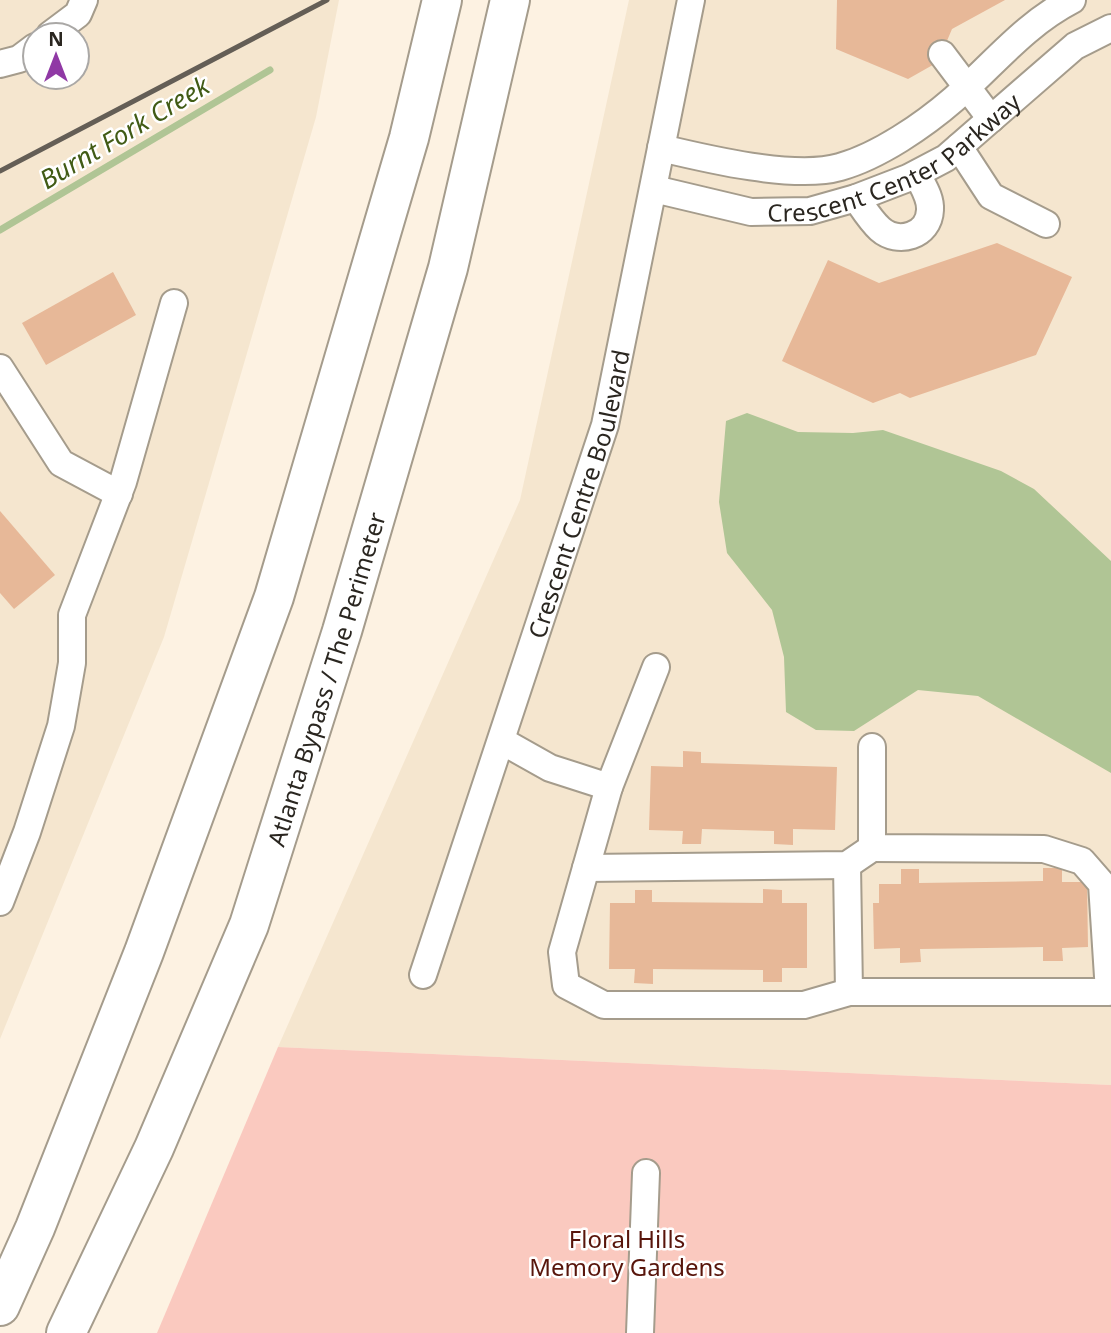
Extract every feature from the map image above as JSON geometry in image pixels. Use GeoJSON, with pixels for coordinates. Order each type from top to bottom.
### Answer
{"type":"FeatureCollection","features":[{"type":"Feature","properties":{"kind":"highway"},"geometry":{"type":"LineString","coordinates":[[0,1306],[145,952],[274,597],[409,138],[442,0]]}},
{"type":"Feature","properties":{"kind":"highway","name":"Atlanta Bypass / The Perimeter"},"geometry":{"type":"LineString","coordinates":[[66,1333],[154,1148],[249,925],[342,631],[448,268],[510,0]]}},
{"type":"Feature","properties":{"kind":"street"},"geometry":{"type":"LineString","coordinates":[[69,21],[78,14],[85,0]]}},
{"type":"Feature","properties":{"kind":"street","name":"Crescent Centre Boulevard"},"geometry":{"type":"LineString","coordinates":[[423,975],[605,425],[691,0]]}},
{"type":"Feature","properties":{"kind":"street","name":"Crescent Center Parkway"},"geometry":{"type":"LineString","coordinates":[[661,148],[758,166],[802,170],[839,167],[893,141],[953,100],[1027,28],[1072,0]]}},
{"type":"Feature","properties":{"kind":"street","name":"Crescent Center Parkway"},"geometry":{"type":"LineString","coordinates":[[654,189],[751,212],[810,211],[856,198],[917,174],[946,158],[1075,46],[1111,28]]}},
{"type":"Feature","properties":{"kind":"street"},"geometry":{"type":"LineString","coordinates":[[942,54],[991,119]]}},
{"type":"Feature","properties":{"kind":"street"},"geometry":{"type":"LineString","coordinates":[[0,64],[21,58]]}},
{"type":"Feature","properties":{"kind":"street"},"geometry":{"type":"LineString","coordinates":[[959,147],[991,196],[1046,224]]}},
{"type":"Feature","properties":{"kind":"street"},"geometry":{"type":"LineString","coordinates":[[856,198],[881,230],[896,238],[910,237],[924,227],[930,211],[927,194],[917,174]]}},
{"type":"Feature","properties":{"kind":"street"},"geometry":{"type":"LineString","coordinates":[[0,902],[27,832],[61,726],[72,663],[72,615],[118,495],[174,303]]}},
{"type":"Feature","properties":{"kind":"street"},"geometry":{"type":"LineString","coordinates":[[0,368],[61,463],[118,495]]}},
{"type":"Feature","properties":{"kind":"street"},"geometry":{"type":"LineString","coordinates":[[586,868],[847,865],[872,848],[1044,849],[1082,862],[1102,884],[1109,992],[849,992],[804,1005],[604,1005],[566,985],[562,952],[609,787],[656,667]]}},
{"type":"Feature","properties":{"kind":"street"},"geometry":{"type":"LineString","coordinates":[[502,741],[550,768],[609,787]]}},
{"type":"Feature","properties":{"kind":"street"},"geometry":{"type":"LineString","coordinates":[[872,747],[872,848]]}},
{"type":"Feature","properties":{"kind":"street"},"geometry":{"type":"LineString","coordinates":[[847,865],[849,992]]}},
{"type":"Feature","properties":{"kind":"street"},"geometry":{"type":"LineString","coordinates":[[640,1333],[646,1173]]}},
{"type":"Feature","properties":{"kind":"shaded area"},"geometry":{"type":"Polygon","coordinates":[[[0,0],[339,0],[316,117],[164,637],[0,1039],[0,0]]]}},
{"type":"Feature","properties":{"kind":"shaded area"},"geometry":{"type":"Polygon","coordinates":[[[629,0],[1111,0],[1111,1085],[278,1047],[520,500],[629,0]]]}},
{"type":"Feature","properties":{"kind":"shaded area"},"geometry":{"type":"Polygon","coordinates":[[[747,413],[798,432],[853,433],[883,430],[1001,471],[1034,489],[1111,561],[1111,773],[978,696],[918,690],[854,731],[816,730],[786,712],[784,657],[772,610],[727,553],[719,502],[726,421],[747,413]]]}},
{"type":"Feature","properties":{"kind":"green space","name":"Floral Hills Memory Gardens"},"geometry":{"type":"Polygon","coordinates":[[[278,1047],[1111,1085],[1111,1333],[157,1333],[278,1047]]]}},
{"type":"Feature","properties":{"kind":"building"},"geometry":{"type":"Polygon","coordinates":[[[837,0],[1005,0],[952,29],[938,62],[908,79],[836,49],[837,0]]]}},
{"type":"Feature","properties":{"kind":"building"},"geometry":{"type":"Polygon","coordinates":[[[997,243],[1072,277],[1036,355],[910,398],[900,393],[873,403],[782,361],[828,260],[879,283],[997,243]]]}},
{"type":"Feature","properties":{"kind":"building"},"geometry":{"type":"Polygon","coordinates":[[[113,272],[136,315],[46,365],[22,323],[113,272]]]}},
{"type":"Feature","properties":{"kind":"building"},"geometry":{"type":"Polygon","coordinates":[[[0,511],[55,575],[14,609],[0,593],[0,511]]]}},
{"type":"Feature","properties":{"kind":"building"},"geometry":{"type":"Polygon","coordinates":[[[683,751],[701,752],[701,763],[837,767],[835,830],[793,829],[793,845],[774,844],[774,831],[702,829],[701,844],[682,844],[683,831],[649,830],[651,766],[683,767],[683,751]]]}},
{"type":"Feature","properties":{"kind":"building"},"geometry":{"type":"Polygon","coordinates":[[[1043,868],[1062,868],[1062,882],[1087,882],[1088,947],[1062,948],[1063,961],[1043,961],[1043,947],[920,949],[921,962],[900,963],[900,948],[874,949],[873,903],[879,903],[879,884],[901,884],[901,869],[919,869],[919,883],[1043,881],[1043,868]]]}},
{"type":"Feature","properties":{"kind":"building"},"geometry":{"type":"Polygon","coordinates":[[[763,889],[782,890],[782,903],[807,903],[807,968],[782,968],[782,982],[763,982],[763,970],[653,969],[653,984],[634,983],[635,969],[609,969],[610,903],[635,903],[635,890],[652,890],[652,902],[763,903],[763,889]]]}},
{"type":"Feature","properties":{"kind":"waterway","name":"Burnt Fork Creek"},"geometry":{"type":"LineString","coordinates":[[0,230],[270,70]]}},
{"type":"Feature","properties":{"kind":"railway"},"geometry":{"type":"LineString","coordinates":[[0,171],[327,0]]}}]}
